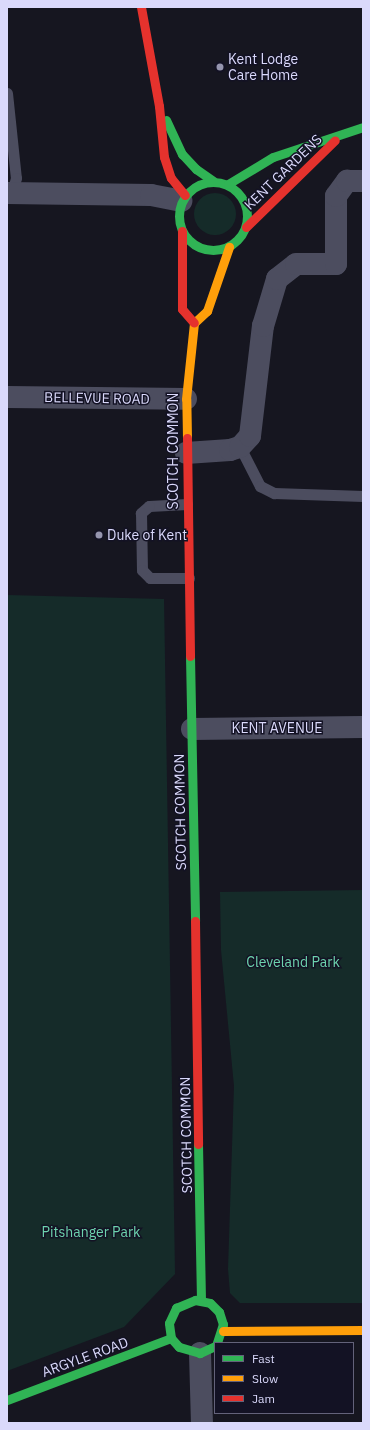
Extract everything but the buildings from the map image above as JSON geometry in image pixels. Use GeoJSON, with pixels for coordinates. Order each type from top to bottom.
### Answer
{"type":"FeatureCollection","features":[{"type":"Feature","properties":{"kind":"main road"},"geometry":{"type":"LineString","coordinates":[[141,7],[159,106],[164,157],[171,178],[183,198]]}},
{"type":"Feature","properties":{"kind":"main road"},"geometry":{"type":"LineString","coordinates":[[159,106],[182,154],[196,169],[213,181]]}},
{"type":"Feature","properties":{"kind":"main road","name":"KENT GARDENS"},"geometry":{"type":"LineString","coordinates":[[228,184],[274,157],[363,127]]}},
{"type":"Feature","properties":{"kind":"main road","name":"KENT GARDENS"},"geometry":{"type":"LineString","coordinates":[[246,227],[339,136]]}},
{"type":"Feature","properties":{"kind":"main road"},"geometry":{"type":"LineString","coordinates":[[213,181],[228,184],[238,192],[245,201],[248,214],[246,227],[240,238],[229,247],[207,311],[194,323],[182,309],[182,231],[178,216],[183,198],[198,184],[213,181]]}},
{"type":"Feature","properties":{"kind":"main road"},"geometry":{"type":"LineString","coordinates":[[182,231],[194,245],[206,250],[229,247]]}},
{"type":"Feature","properties":{"kind":"main road","name":"SCOTCH COMMON"},"geometry":{"type":"LineString","coordinates":[[194,323],[186,399],[186,452],[201,1300]]}},
{"type":"Feature","properties":{"kind":"main road"},"geometry":{"type":"LineString","coordinates":[[211,1347],[184,1351],[171,1338],[169,1323],[176,1308],[183,1303],[201,1300],[210,1303],[219,1312],[223,1331],[215,1342]]}},
{"type":"Feature","properties":{"kind":"main road"},"geometry":{"type":"LineString","coordinates":[[223,1331],[363,1330]]}},
{"type":"Feature","properties":{"kind":"main road","name":"ARGYLE ROAD"},"geometry":{"type":"LineString","coordinates":[[7,1400],[171,1338]]}},
{"type":"Feature","properties":{"kind":"street"},"geometry":{"type":"LineString","coordinates":[[186,452],[230,450],[240,447],[250,436],[254,422],[263,326],[277,279],[296,264],[336,264],[336,196],[347,181],[363,181]]}},
{"type":"Feature","properties":{"kind":"street"},"geometry":{"type":"LineString","coordinates":[[9,193],[150,195],[183,198]]}},
{"type":"Feature","properties":{"kind":"street","name":"BELLEVUE ROAD"},"geometry":{"type":"LineString","coordinates":[[7,397],[186,399]]}},
{"type":"Feature","properties":{"kind":"street","name":"KENT AVENUE"},"geometry":{"type":"LineString","coordinates":[[192,729],[363,727]]}},
{"type":"Feature","properties":{"kind":"street"},"geometry":{"type":"LineString","coordinates":[[202,1423],[211,1347]]}},
{"type":"Feature","properties":{"kind":"lane"},"geometry":{"type":"LineString","coordinates":[[7,93],[16,178],[9,193]]}},
{"type":"Feature","properties":{"kind":"lane"},"geometry":{"type":"LineString","coordinates":[[240,447],[260,486],[274,493],[363,496]]}},
{"type":"Feature","properties":{"kind":"lane"},"geometry":{"type":"LineString","coordinates":[[187,504],[149,506],[141,512],[141,520],[142,570],[150,578],[188,578]]}},
{"type":"Feature","properties":{"kind":"green space"},"geometry":{"type":"Polygon","coordinates":[[[211,193],[219,193],[227,196],[233,202],[236,214],[233,226],[227,232],[219,235],[211,235],[203,232],[197,226],[194,218],[194,210],[197,202],[203,196],[211,193]]]}},
{"type":"Feature","properties":{"kind":"green space","name":"Pitshanger Park"},"geometry":{"type":"Polygon","coordinates":[[[7,595],[164,599],[175,1274],[124,1327],[7,1371],[7,595]]]}},
{"type":"Feature","properties":{"kind":"green space","name":"Cleveland Park"},"geometry":{"type":"Polygon","coordinates":[[[363,890],[363,1303],[240,1303],[230,1293],[228,1269],[234,1086],[221,950],[220,892],[363,890]]]}},
{"type":"Feature","properties":{"kind":"traffic: fast"},"geometry":{"type":"LineString","coordinates":[[166,120],[182,154],[196,169],[213,181]]}},
{"type":"Feature","properties":{"kind":"traffic: fast"},"geometry":{"type":"LineString","coordinates":[[228,184],[273,157],[363,127]]}},
{"type":"Feature","properties":{"kind":"traffic: fast"},"geometry":{"type":"LineString","coordinates":[[206,182],[220,182],[232,187],[242,197],[247,209],[247,216],[247,223],[242,235],[232,245],[220,250],[206,250],[194,245],[184,235],[179,223],[179,209],[184,197],[194,187],[206,182]]}},
{"type":"Feature","properties":{"kind":"traffic: fast"},"geometry":{"type":"LineString","coordinates":[[190,656],[195,921]]}},
{"type":"Feature","properties":{"kind":"traffic: fast"},"geometry":{"type":"LineString","coordinates":[[198,1144],[201,1300]]}},
{"type":"Feature","properties":{"kind":"traffic: fast"},"geometry":{"type":"LineString","coordinates":[[214,1346],[200,1353],[179,1347],[171,1338],[169,1323],[176,1308],[195,1300],[210,1303],[219,1312],[223,1324],[217,1342]]}},
{"type":"Feature","properties":{"kind":"traffic: fast"},"geometry":{"type":"LineString","coordinates":[[7,1400],[171,1338]]}},
{"type":"Feature","properties":{"kind":"traffic: slow"},"geometry":{"type":"LineString","coordinates":[[187,438],[186,399],[194,323],[207,311],[229,247]]}},
{"type":"Feature","properties":{"kind":"traffic: slow"},"geometry":{"type":"LineString","coordinates":[[223,1331],[363,1330]]}},
{"type":"Feature","properties":{"kind":"traffic: jam"},"geometry":{"type":"LineString","coordinates":[[141,7],[159,106],[164,157],[171,178],[185,195]]}},
{"type":"Feature","properties":{"kind":"traffic: jam"},"geometry":{"type":"LineString","coordinates":[[246,227],[335,140]]}},
{"type":"Feature","properties":{"kind":"traffic: jam"},"geometry":{"type":"LineString","coordinates":[[182,231],[182,309],[194,323]]}},
{"type":"Feature","properties":{"kind":"traffic: jam"},"geometry":{"type":"LineString","coordinates":[[187,438],[190,656]]}},
{"type":"Feature","properties":{"kind":"traffic: jam"},"geometry":{"type":"LineString","coordinates":[[195,921],[198,1144]]}},
{"type":"Feature","properties":{"kind":"place","name":"Kent Lodge Care Home"},"geometry":{"type":"Point","coordinates":[220,67]}},
{"type":"Feature","properties":{"kind":"place","name":"Duke of Kent"},"geometry":{"type":"Point","coordinates":[99,535]}}]}
